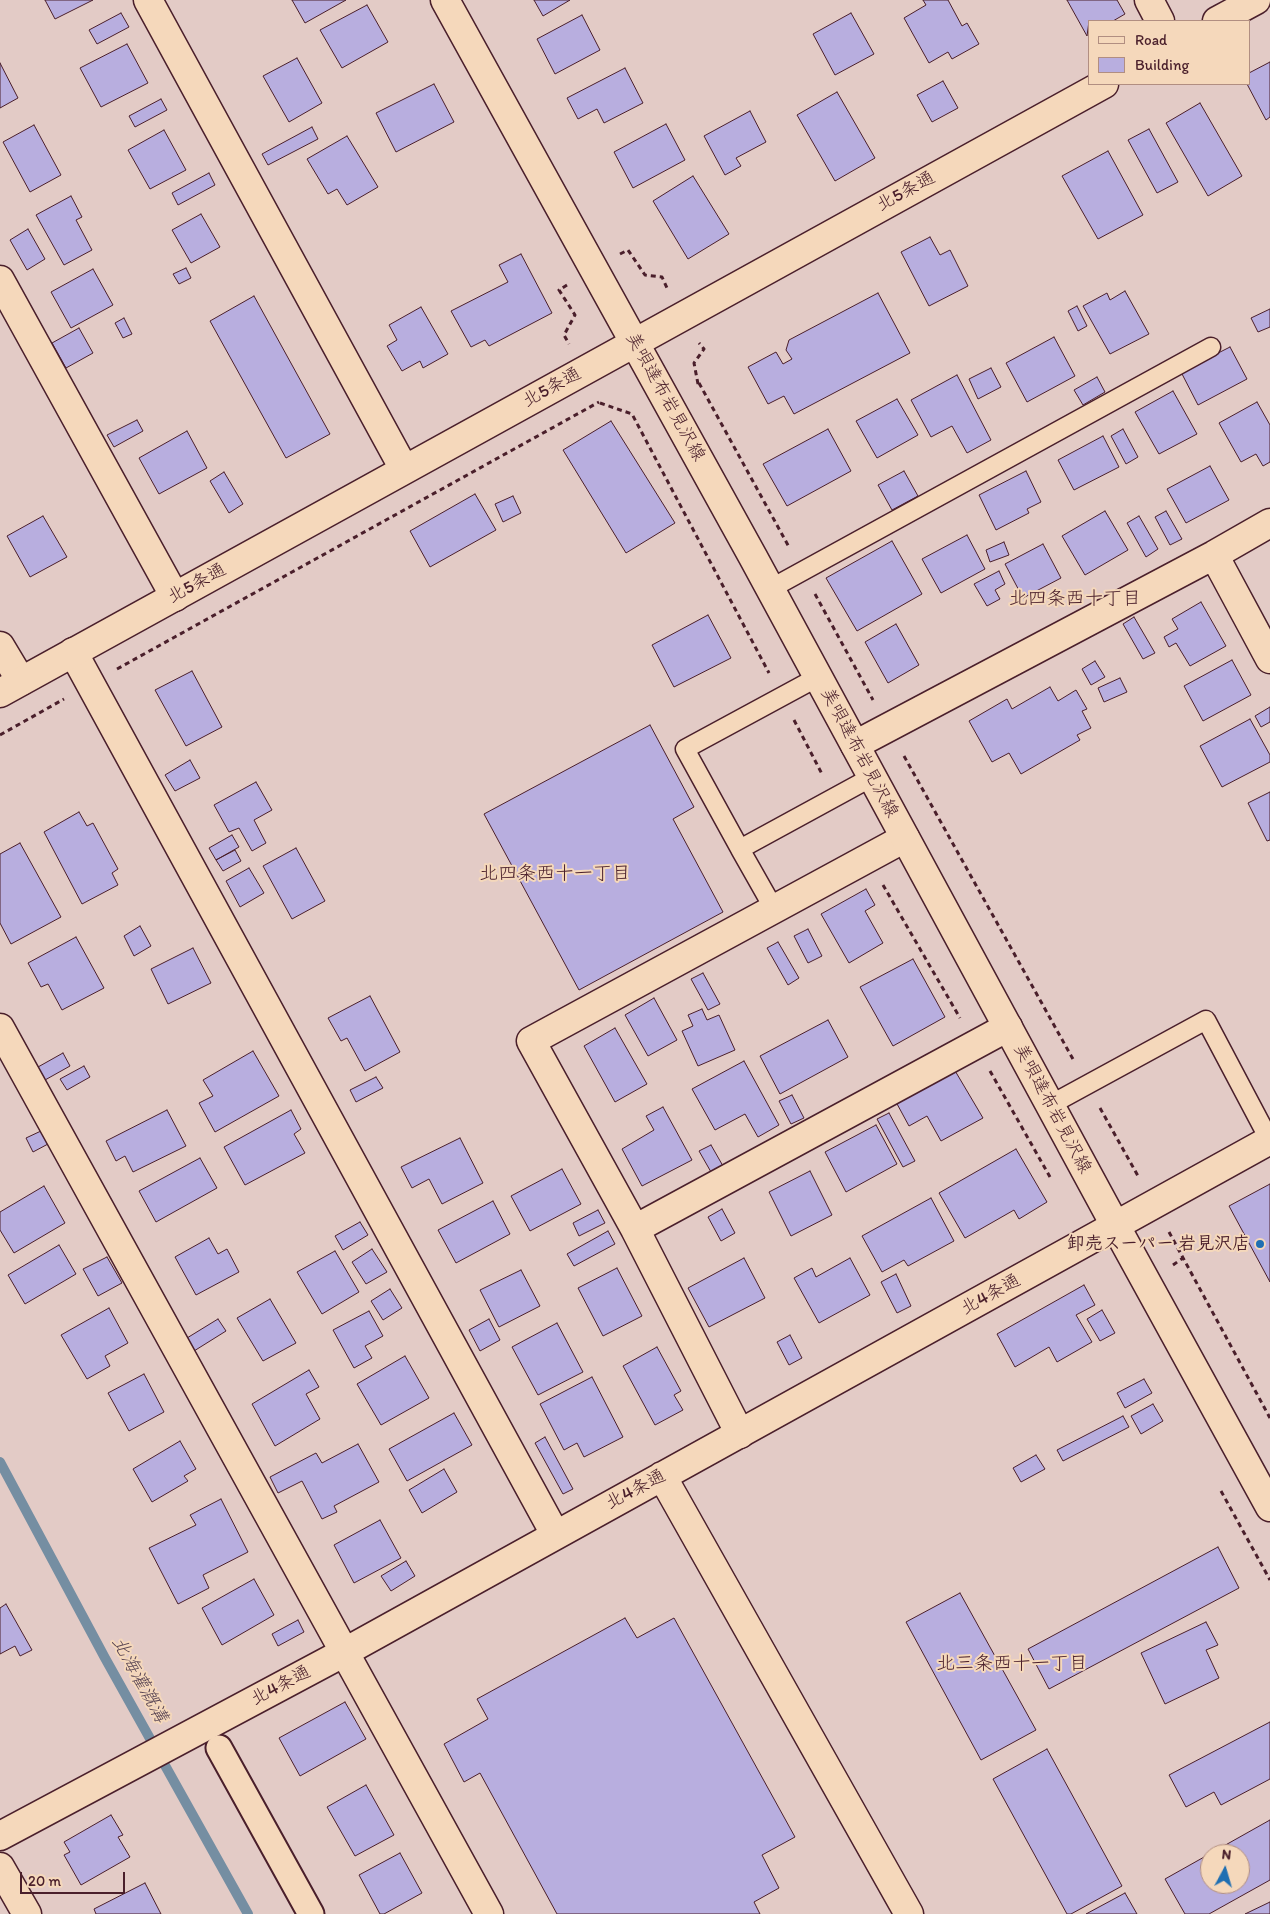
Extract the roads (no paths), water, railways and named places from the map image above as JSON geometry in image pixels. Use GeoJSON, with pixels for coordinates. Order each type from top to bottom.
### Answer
{"type":"FeatureCollection","features":[{"type":"Feature","properties":{"kind":"street"},"geometry":{"type":"LineString","coordinates":[[148,0],[404,470]]}},
{"type":"Feature","properties":{"kind":"street","name":"美唄達布岩見沢線"},"geometry":{"type":"LineString","coordinates":[[445,0],[770,589],[1270,1507]]}},
{"type":"Feature","properties":{"kind":"street"},"geometry":{"type":"LineString","coordinates":[[1149,0],[1159,20]]}},
{"type":"Feature","properties":{"kind":"street"},"geometry":{"type":"LineString","coordinates":[[1219,20],[1256,0]]}},
{"type":"Feature","properties":{"kind":"street","name":"北5条通"},"geometry":{"type":"LineString","coordinates":[[10,687],[1102,85]]}},
{"type":"Feature","properties":{"kind":"street"},"geometry":{"type":"LineString","coordinates":[[0,280],[175,597]]}},
{"type":"Feature","properties":{"kind":"street"},"geometry":{"type":"LineString","coordinates":[[855,745],[1270,524]]}},
{"type":"Feature","properties":{"kind":"street"},"geometry":{"type":"LineString","coordinates":[[1214,555],[1270,659]]}},
{"type":"Feature","properties":{"kind":"street"},"geometry":{"type":"LineString","coordinates":[[0,646],[10,687]]}},
{"type":"Feature","properties":{"kind":"street"},"geometry":{"type":"LineString","coordinates":[[73,652],[555,1534]]}},
{"type":"Feature","properties":{"kind":"street"},"geometry":{"type":"LineString","coordinates":[[740,1434],[635,1229],[531,1041],[905,838]]}},
{"type":"Feature","properties":{"kind":"street"},"geometry":{"type":"LineString","coordinates":[[635,1229],[1008,1027]]}},
{"type":"Feature","properties":{"kind":"street"},"geometry":{"type":"LineString","coordinates":[[0,1028],[343,1653],[489,1914]]}},
{"type":"Feature","properties":{"kind":"street","name":"北4条通"},"geometry":{"type":"LineString","coordinates":[[3,1828],[172,1744],[343,1653],[1270,1140]]}},
{"type":"Feature","properties":{"kind":"street"},"geometry":{"type":"LineString","coordinates":[[662,1476],[909,1914]]}},
{"type":"Feature","properties":{"kind":"street"},"geometry":{"type":"LineString","coordinates":[[219,1748],[310,1914]]}},
{"type":"Feature","properties":{"kind":"street"},"geometry":{"type":"LineString","coordinates":[[0,1866],[27,1914]]}},
{"type":"Feature","properties":{"kind":"lane"},"geometry":{"type":"LineString","coordinates":[[770,589],[1210,347]]}},
{"type":"Feature","properties":{"kind":"lane"},"geometry":{"type":"LineString","coordinates":[[774,909],[685,750],[818,677]]}},
{"type":"Feature","properties":{"kind":"lane"},"geometry":{"type":"LineString","coordinates":[[740,849],[872,777]]}},
{"type":"Feature","properties":{"kind":"lane"},"geometry":{"type":"LineString","coordinates":[[1050,1104],[1206,1020],[1270,1140]]}},
{"type":"Feature","properties":{"kind":"waterway","name":"北海灌漑溝"},"geometry":{"type":"LineString","coordinates":[[0,1462],[105,1658],[248,1914]]}},
{"type":"Feature","properties":{"kind":"place","name":"卸売スーパー 岩見沢店"},"geometry":{"type":"Point","coordinates":[1260,1244]}},
{"type":"Feature","properties":{"kind":"district","name":"北四条西十丁目"},"geometry":{"type":"Point","coordinates":[1075,599]}},
{"type":"Feature","properties":{"kind":"district","name":"北四条西十一丁目"},"geometry":{"type":"Point","coordinates":[555,874]}},
{"type":"Feature","properties":{"kind":"district","name":"北三条西十一丁目"},"geometry":{"type":"Point","coordinates":[1012,1664]}}]}
